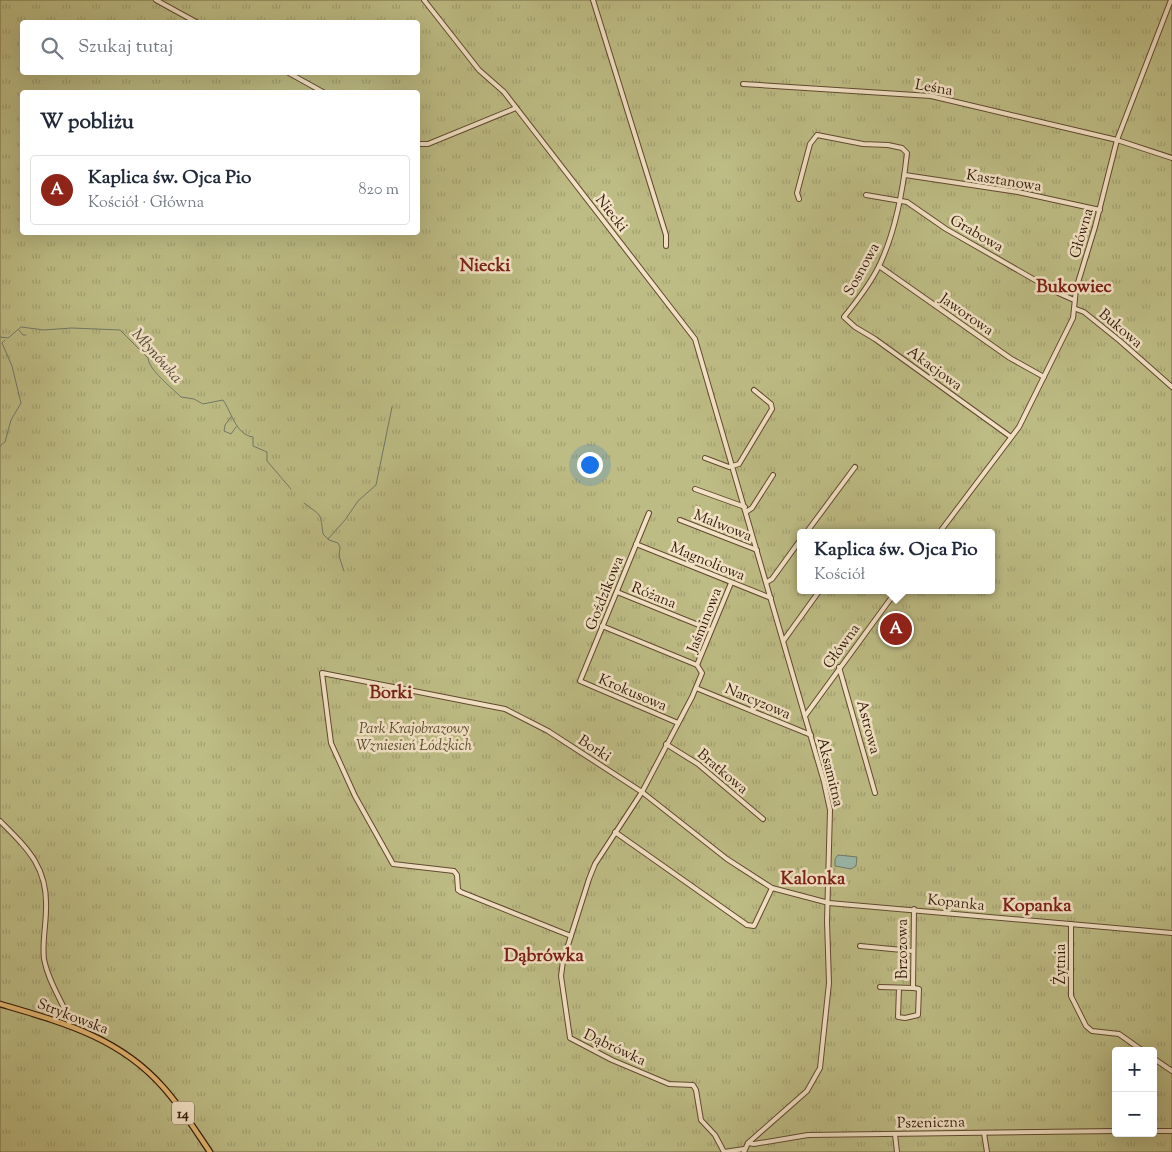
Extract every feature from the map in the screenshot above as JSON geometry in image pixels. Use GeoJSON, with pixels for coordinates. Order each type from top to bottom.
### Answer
{"type":"FeatureCollection","features":[{"type":"Feature","properties":{"kind":"main road","name":"Strykowska"},"geometry":{"type":"LineString","coordinates":[[0,1004],[69,1024],[108,1042],[147,1071],[169,1094],[210,1152]]}},
{"type":"Feature","properties":{"kind":"street"},"geometry":{"type":"LineString","coordinates":[[156,0],[192,20]]}},
{"type":"Feature","properties":{"kind":"street","name":"Niecki"},"geometry":{"type":"LineString","coordinates":[[424,0],[479,70],[504,92],[693,336],[733,467]]}},
{"type":"Feature","properties":{"kind":"street"},"geometry":{"type":"LineString","coordinates":[[593,0],[666,235],[666,246]]}},
{"type":"Feature","properties":{"kind":"street","name":"Główna"},"geometry":{"type":"LineString","coordinates":[[1076,309],[1074,300],[1100,210],[1117,140],[1171,0]]}},
{"type":"Feature","properties":{"kind":"street"},"geometry":{"type":"LineString","coordinates":[[292,75],[319,90]]}},
{"type":"Feature","properties":{"kind":"street","name":"Leśna"},"geometry":{"type":"LineString","coordinates":[[743,84],[932,96],[1117,140],[1172,158]]}},
{"type":"Feature","properties":{"kind":"street"},"geometry":{"type":"LineString","coordinates":[[420,144],[428,144],[516,108]]}},
{"type":"Feature","properties":{"kind":"street"},"geometry":{"type":"LineString","coordinates":[[799,199],[797,193],[810,144],[817,135],[902,148],[907,153],[905,174],[899,200]]}},
{"type":"Feature","properties":{"kind":"street","name":"Kasztanowa"},"geometry":{"type":"LineString","coordinates":[[905,174],[1008,190],[1100,210]]}},
{"type":"Feature","properties":{"kind":"street","name":"Grabowa"},"geometry":{"type":"LineString","coordinates":[[866,195],[907,202],[946,229],[1056,292],[1074,300]]}},
{"type":"Feature","properties":{"kind":"street","name":"Sosnowa"},"geometry":{"type":"LineString","coordinates":[[844,317],[879,266],[894,226],[899,200]]}},
{"type":"Feature","properties":{"kind":"street","name":"Jaworowa"},"geometry":{"type":"LineString","coordinates":[[879,266],[1010,358],[1044,377]]}},
{"type":"Feature","properties":{"kind":"street"},"geometry":{"type":"LineString","coordinates":[[942,529],[1026,415],[1074,318],[1076,309]]}},
{"type":"Feature","properties":{"kind":"street","name":"Bukowa"},"geometry":{"type":"LineString","coordinates":[[1076,309],[1084,312],[1120,341],[1172,387]]}},
{"type":"Feature","properties":{"kind":"street","name":"Akacjowa"},"geometry":{"type":"LineString","coordinates":[[844,317],[855,327],[875,339],[1011,437]]}},
{"type":"Feature","properties":{"kind":"street"},"geometry":{"type":"LineString","coordinates":[[705,458],[733,467],[738,464],[752,445],[772,409],[771,404],[754,390]]}},
{"type":"Feature","properties":{"kind":"street","name":"Aksamitna"},"geometry":{"type":"LineString","coordinates":[[733,467],[784,640],[830,808],[829,983],[819,1070],[807,1091],[748,1143],[744,1151]]}},
{"type":"Feature","properties":{"kind":"street"},"geometry":{"type":"LineString","coordinates":[[809,529],[854,467]]}},
{"type":"Feature","properties":{"kind":"street"},"geometry":{"type":"LineString","coordinates":[[695,489],[745,510],[752,508],[774,475]]}},
{"type":"Feature","properties":{"kind":"street","name":"Goździkowa"},"geometry":{"type":"LineString","coordinates":[[580,681],[649,513]]}},
{"type":"Feature","properties":{"kind":"street","name":"Malwowa"},"geometry":{"type":"LineString","coordinates":[[680,520],[757,550]]}},
{"type":"Feature","properties":{"kind":"street","name":"Magnoliowa"},"geometry":{"type":"LineString","coordinates":[[636,544],[771,598]]}},
{"type":"Feature","properties":{"kind":"street"},"geometry":{"type":"LineString","coordinates":[[767,582],[772,579],[797,545]]}},
{"type":"Feature","properties":{"kind":"street","name":"Jaśminowa"},"geometry":{"type":"LineString","coordinates":[[666,744],[696,688],[702,673],[697,665],[731,583]]}},
{"type":"Feature","properties":{"kind":"street","name":"Różana"},"geometry":{"type":"LineString","coordinates":[[617,592],[711,630]]}},
{"type":"Feature","properties":{"kind":"street"},"geometry":{"type":"LineString","coordinates":[[784,640],[817,594]]}},
{"type":"Feature","properties":{"kind":"street","name":"Główna"},"geometry":{"type":"LineString","coordinates":[[805,716],[894,594]]}},
{"type":"Feature","properties":{"kind":"street"},"geometry":{"type":"LineString","coordinates":[[602,626],[697,665]]}},
{"type":"Feature","properties":{"kind":"street","name":"Astrowa"},"geometry":{"type":"LineString","coordinates":[[839,667],[875,793]]}},
{"type":"Feature","properties":{"kind":"street","name":"Borki"},"geometry":{"type":"LineString","coordinates":[[571,936],[461,892],[458,890],[457,875],[454,871],[393,864],[355,796],[331,743],[322,673],[505,709],[548,731],[642,792],[727,859],[772,888],[828,902]]}},
{"type":"Feature","properties":{"kind":"street","name":"Krokusowa"},"geometry":{"type":"LineString","coordinates":[[580,681],[678,723]]}},
{"type":"Feature","properties":{"kind":"street","name":"Narcyzowa"},"geometry":{"type":"LineString","coordinates":[[696,688],[811,735]]}},
{"type":"Feature","properties":{"kind":"street","name":"Dąbrówka"},"geometry":{"type":"LineString","coordinates":[[666,744],[642,792],[595,864],[571,936],[561,976],[570,1038],[612,1060],[666,1083],[694,1086],[702,1121],[715,1135],[724,1152],[744,1151]]}},
{"type":"Feature","properties":{"kind":"street","name":"Bratkowa"},"geometry":{"type":"LineString","coordinates":[[666,744],[698,764],[763,819]]}},
{"type":"Feature","properties":{"kind":"street"},"geometry":{"type":"LineString","coordinates":[[0,821],[22,843],[40,868],[46,900],[44,957],[53,985],[69,1019],[69,1024]]}},
{"type":"Feature","properties":{"kind":"street"},"geometry":{"type":"LineString","coordinates":[[615,832],[747,925],[754,926],[772,888]]}},
{"type":"Feature","properties":{"kind":"street","name":"Kopanka"},"geometry":{"type":"LineString","coordinates":[[828,902],[1172,933]]}},
{"type":"Feature","properties":{"kind":"street","name":"Brzozowa"},"geometry":{"type":"LineString","coordinates":[[913,988],[914,909]]}},
{"type":"Feature","properties":{"kind":"street","name":"Żytnia"},"geometry":{"type":"LineString","coordinates":[[1071,924],[1071,996],[1086,1026],[1092,1030],[1119,1034],[1137,1047]]}},
{"type":"Feature","properties":{"kind":"street"},"geometry":{"type":"LineString","coordinates":[[860,946],[913,950]]}},
{"type":"Feature","properties":{"kind":"street","name":"Brzozowa"},"geometry":{"type":"LineString","coordinates":[[880,987],[919,989],[918,1015],[900,1018],[898,1014],[899,988]]}},
{"type":"Feature","properties":{"kind":"street"},"geometry":{"type":"LineString","coordinates":[[1157,1061],[1172,1071]]}},
{"type":"Feature","properties":{"kind":"street","name":"Pszeniczna"},"geometry":{"type":"LineString","coordinates":[[748,1143],[754,1144],[808,1135],[1112,1131]]}},
{"type":"Feature","properties":{"kind":"street"},"geometry":{"type":"LineString","coordinates":[[1157,1131],[1172,1131]]}},
{"type":"Feature","properties":{"kind":"street"},"geometry":{"type":"LineString","coordinates":[[984,1133],[987,1152]]}},
{"type":"Feature","properties":{"kind":"street"},"geometry":{"type":"LineString","coordinates":[[895,1134],[897,1152]]}},
{"type":"Feature","properties":{"kind":"green space","name":"Park Krajobrazowy Wzniesień Łódzkich"},"geometry":{"type":"Polygon","coordinates":[[[0,0],[1172,0],[1172,1152],[0,1152],[0,0]]]}},
{"type":"Feature","properties":{"kind":"shaded area"},"geometry":{"type":"Polygon","coordinates":[[[838,855],[857,857],[856,866],[851,869],[835,866],[835,859],[838,855]]]}},
{"type":"Feature","properties":{"kind":"waterway","name":"Młynówka"},"geometry":{"type":"LineString","coordinates":[[0,337],[8,338],[21,327],[44,330],[72,328],[120,330],[148,358],[156,373],[181,397],[194,399],[203,404],[223,400],[238,427],[242,432],[253,437],[253,446],[267,452],[267,461],[291,489]]}},
{"type":"Feature","properties":{"kind":"waterway"},"geometry":{"type":"LineString","coordinates":[[19,330],[23,335],[26,335]]}},
{"type":"Feature","properties":{"kind":"waterway"},"geometry":{"type":"LineString","coordinates":[[0,446],[5,442],[11,420],[21,403],[12,366],[2,343],[5,340]]}},
{"type":"Feature","properties":{"kind":"waterway"},"geometry":{"type":"LineString","coordinates":[[328,539],[345,520],[358,501],[376,485],[392,407]]}},
{"type":"Feature","properties":{"kind":"waterway","name":"Młynówka"},"geometry":{"type":"LineString","coordinates":[[231,417],[225,425],[224,431],[231,434],[236,427]]}},
{"type":"Feature","properties":{"kind":"waterway","name":"Młynówka"},"geometry":{"type":"LineString","coordinates":[[304,503],[319,515],[323,534],[329,540],[338,543],[340,547],[339,556],[344,571]]}},
{"type":"Feature","properties":{"kind":"place","name":"Kaplica św. Ojca Pio"},"geometry":{"type":"Point","coordinates":[896,629]}},
{"type":"Feature","properties":{"kind":"district","name":"Niecki"},"geometry":{"type":"Point","coordinates":[485,265]}},
{"type":"Feature","properties":{"kind":"district","name":"Bukowiec"},"geometry":{"type":"Point","coordinates":[1074,286]}},
{"type":"Feature","properties":{"kind":"district","name":"Borki"},"geometry":{"type":"Point","coordinates":[391,692]}},
{"type":"Feature","properties":{"kind":"district","name":"Kalonka"},"geometry":{"type":"Point","coordinates":[813,878]}},
{"type":"Feature","properties":{"kind":"district","name":"Kopanka"},"geometry":{"type":"Point","coordinates":[1037,905]}},
{"type":"Feature","properties":{"kind":"district","name":"Dąbrówka"},"geometry":{"type":"Point","coordinates":[544,955]}}]}
